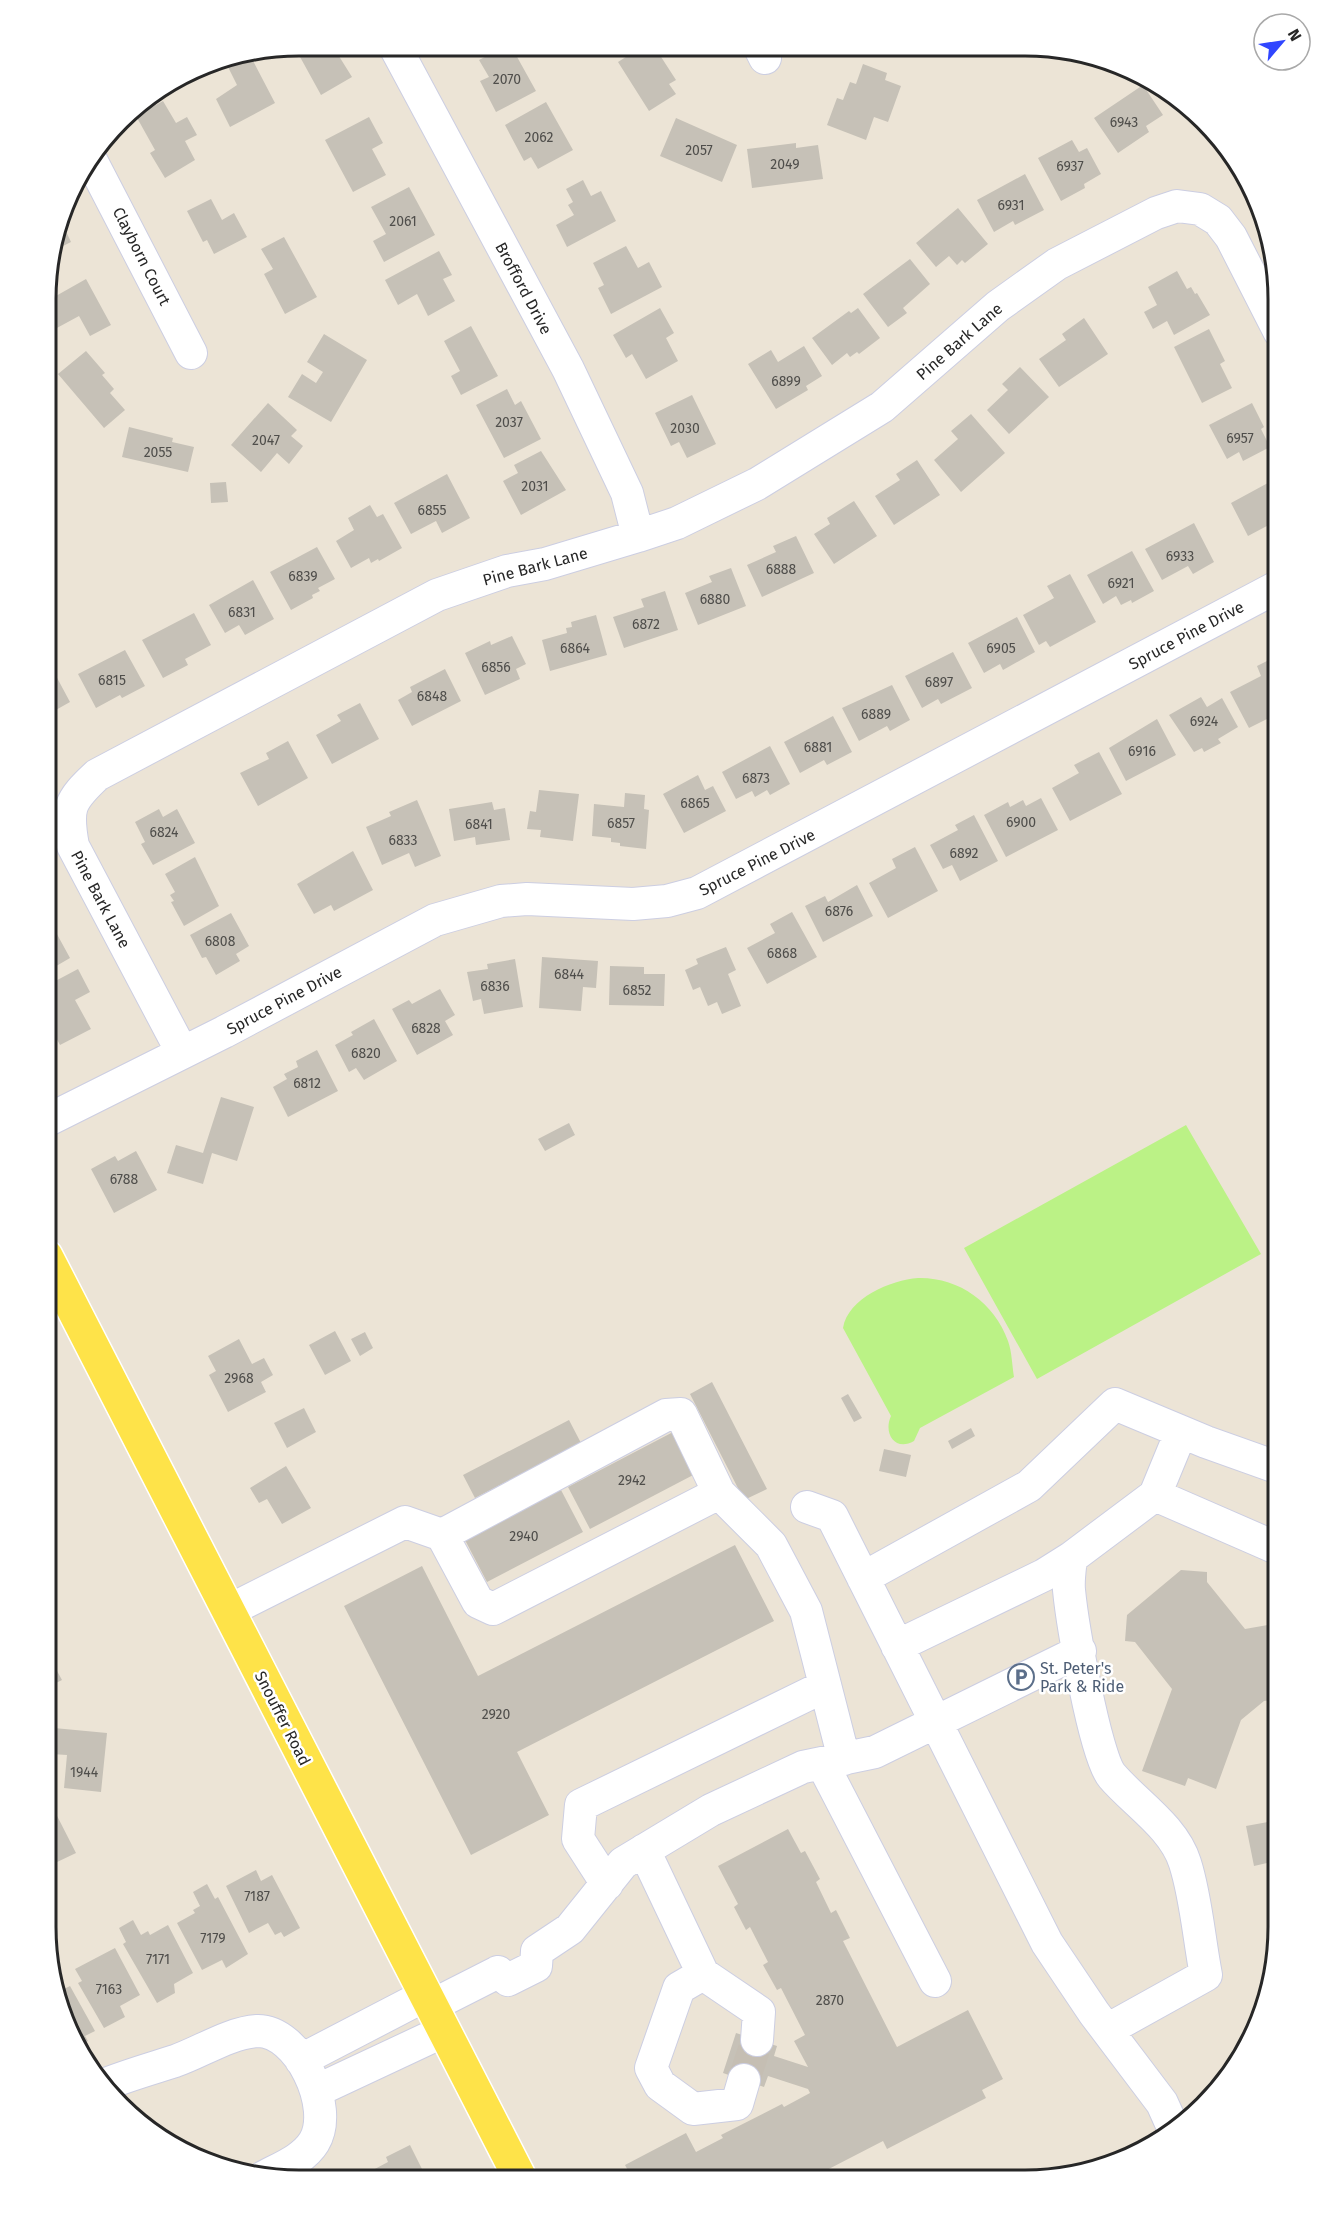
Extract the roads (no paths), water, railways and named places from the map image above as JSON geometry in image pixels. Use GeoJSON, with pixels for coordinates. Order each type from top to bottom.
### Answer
{"type":"FeatureCollection","features":[{"type":"Feature","properties":{"kind":"main road","name":"Snouffer Road"},"geometry":{"type":"LineString","coordinates":[[56,1276],[516,2170]]}},
{"type":"Feature","properties":{"kind":"street","name":"Brofford Drive"},"geometry":{"type":"LineString","coordinates":[[400,56],[568,369],[627,493],[638,536]]}},
{"type":"Feature","properties":{"kind":"street","name":"Clayborn Court"},"geometry":{"type":"LineString","coordinates":[[94,166],[192,353]]}},
{"type":"Feature","properties":{"kind":"street","name":"Pine Bark Lane"},"geometry":{"type":"LineString","coordinates":[[182,1052],[73,846],[68,819],[71,804],[77,793],[97,775],[437,596],[507,571],[545,564],[677,523],[757,484],[882,407],[998,306],[1058,264],[1156,213],[1178,206],[1200,209],[1218,220],[1231,237],[1268,309]]}},
{"type":"Feature","properties":{"kind":"street","name":"Spruce Pine Drive"},"geometry":{"type":"LineString","coordinates":[[56,1116],[435,921],[501,901],[527,899],[633,904],[667,901],[697,893],[1268,592]]}},
{"type":"Feature","properties":{"kind":"street"},"geometry":{"type":"LineString","coordinates":[[863,1578],[1029,1486],[1115,1404],[1181,1432],[1268,1464]]}},
{"type":"Feature","properties":{"kind":"street"},"geometry":{"type":"LineString","coordinates":[[442,1535],[666,1415],[681,1414],[718,1492],[771,1545],[806,1611],[825,1686],[833,1761],[935,1981]]}},
{"type":"Feature","properties":{"kind":"street"},"geometry":{"type":"LineString","coordinates":[[897,1646],[1044,1575],[1071,1558],[1155,1495],[1181,1432]]}},
{"type":"Feature","properties":{"kind":"street"},"geometry":{"type":"LineString","coordinates":[[228,1611],[405,1522],[442,1535],[478,1602],[493,1609],[718,1492]]}},
{"type":"Feature","properties":{"kind":"street"},"geometry":{"type":"LineString","coordinates":[[1155,1495],[1268,1545]]}},
{"type":"Feature","properties":{"kind":"street"},"geometry":{"type":"LineString","coordinates":[[807,1507],[832,1516],[1047,1943],[1107,2030],[1162,2103],[1170,2123]]}},
{"type":"Feature","properties":{"kind":"street"},"geometry":{"type":"LineString","coordinates":[[1071,1558],[1069,1588],[1092,1719],[1110,1774],[1146,1810],[1170,1838],[1185,1861],[1206,1975],[1107,2030]]}},
{"type":"Feature","properties":{"kind":"street"},"geometry":{"type":"LineString","coordinates":[[316,2091],[434,2010],[498,1972],[508,1980],[536,1966],[537,1952],[570,1929],[623,1863],[711,1810],[803,1767],[875,1752],[937,1724],[1080,1651]]}},
{"type":"Feature","properties":{"kind":"street"},"geometry":{"type":"LineString","coordinates":[[607,1884],[578,1839],[581,1805],[825,1686]]}},
{"type":"Feature","properties":{"kind":"street"},"geometry":{"type":"LineString","coordinates":[[644,1850],[691,1981],[651,2068],[660,2085],[693,2109],[737,2104],[744,2080]]}},
{"type":"Feature","properties":{"kind":"street"},"geometry":{"type":"LineString","coordinates":[[691,1981],[759,2012],[758,2040]]}},
{"type":"Feature","properties":{"kind":"street"},"geometry":{"type":"LineString","coordinates":[[301,2060],[434,2010]]}},
{"type":"Feature","properties":{"kind":"street"},"geometry":{"type":"LineString","coordinates":[[111,2082],[231,2038],[257,2031],[271,2033],[283,2039],[301,2060],[316,2091],[322,2117],[320,2130],[314,2142],[295,2161],[278,2170]]}},
{"type":"Feature","properties":{"kind":"tunnel"},"geometry":{"type":"LineString","coordinates":[[744,2080],[757,2040]]}},
{"type":"Feature","properties":{"kind":"place","name":"St. Peter's Park & Ride"},"geometry":{"type":"Point","coordinates":[1021,1677]}}]}
